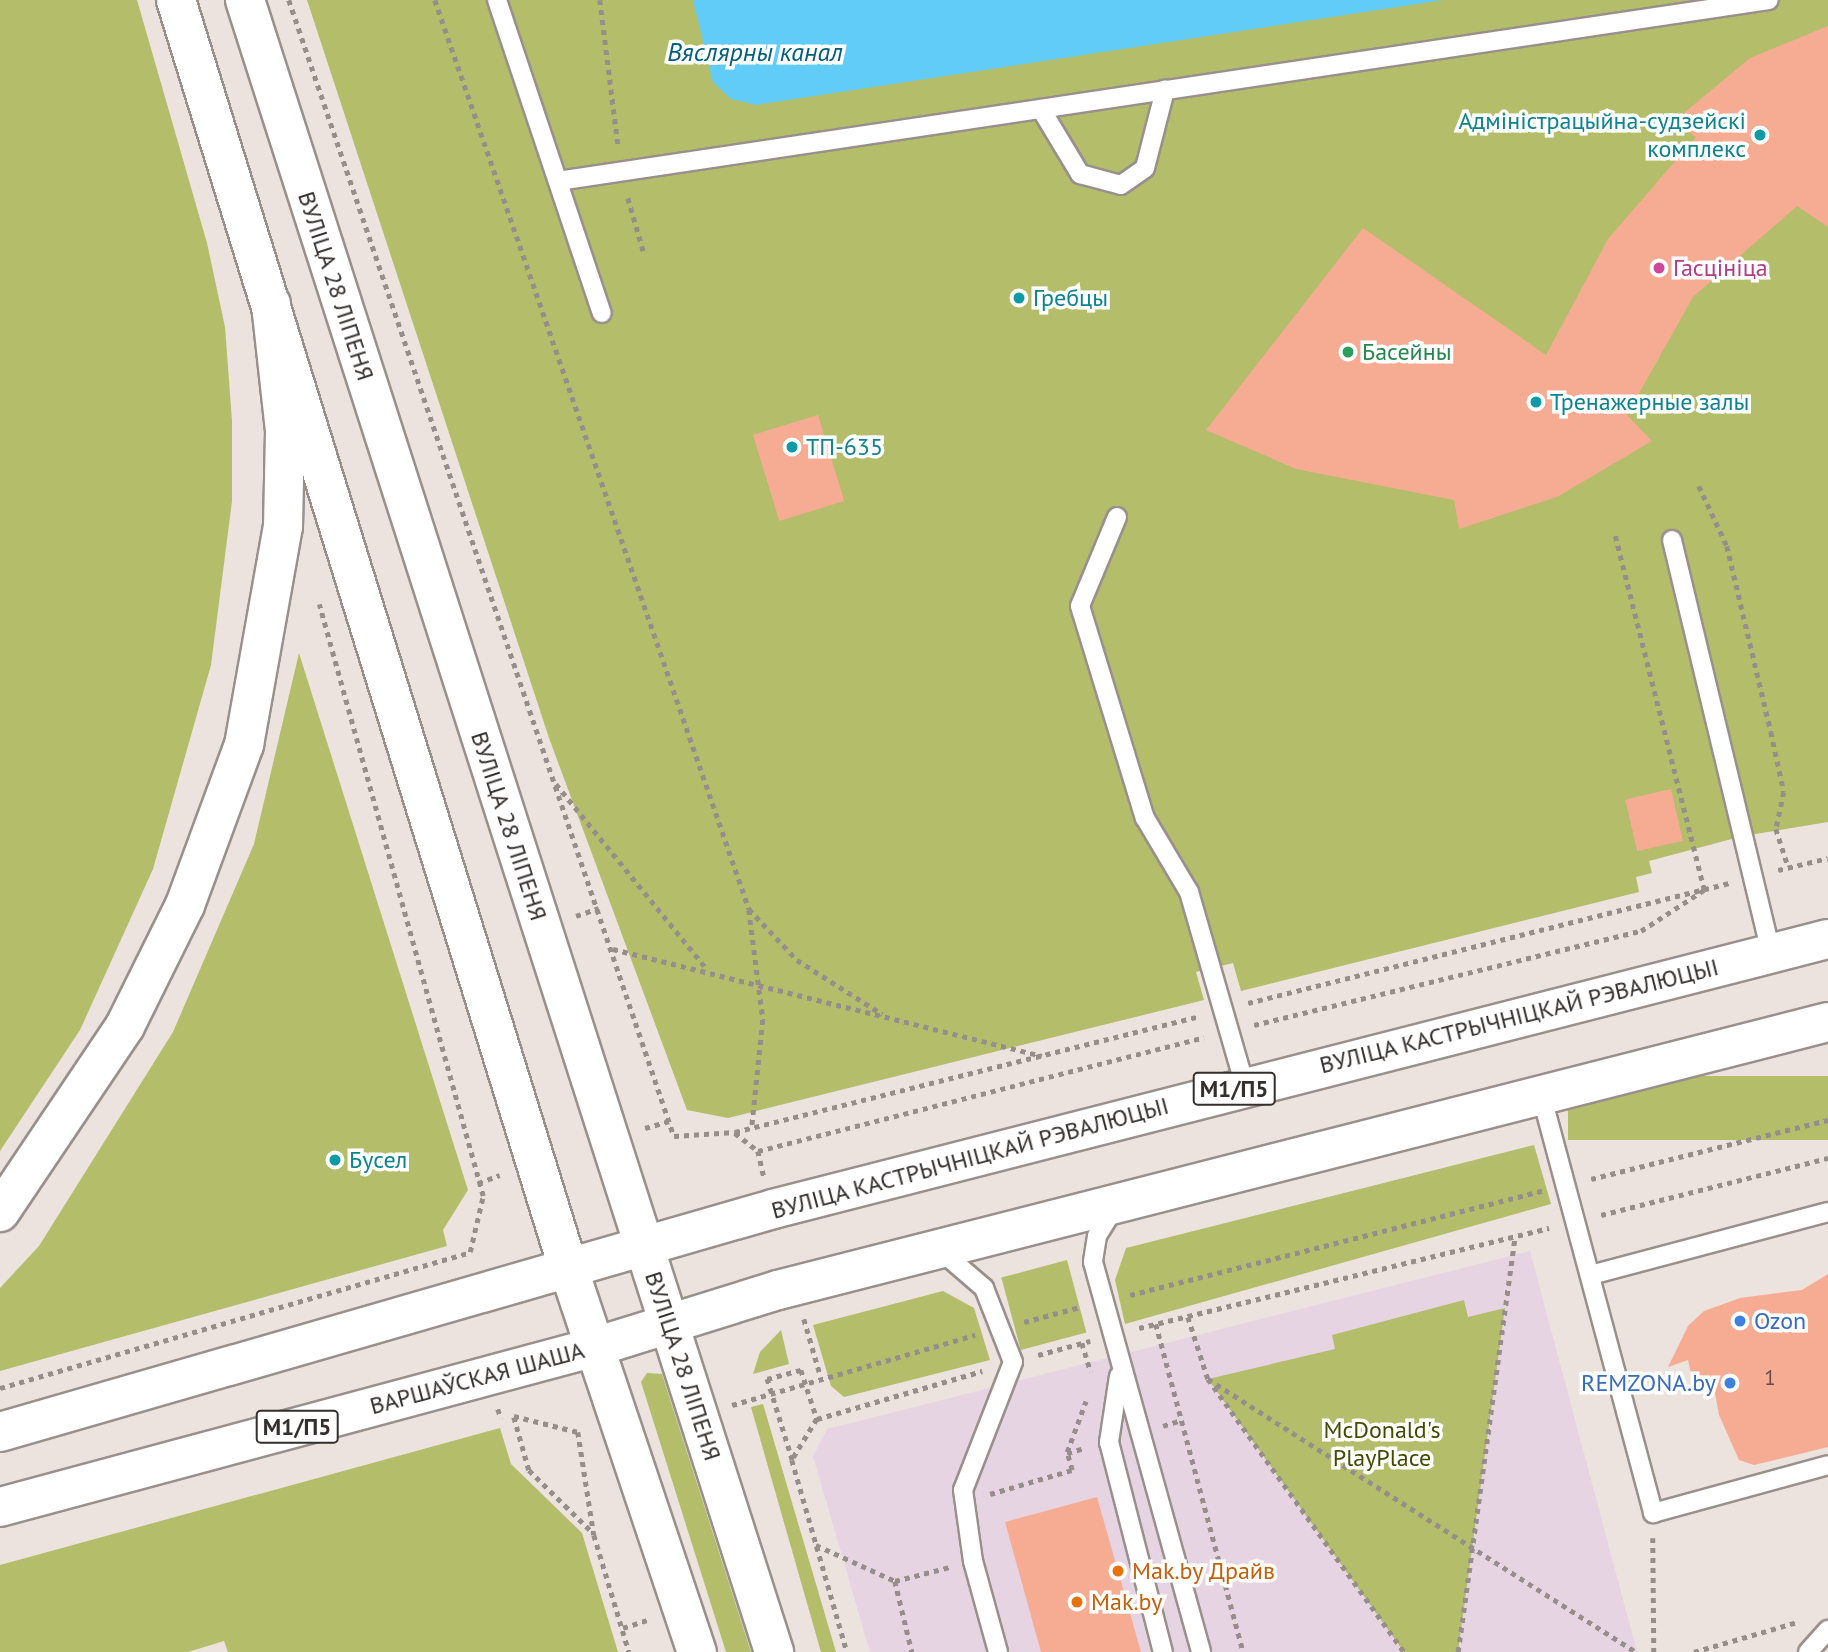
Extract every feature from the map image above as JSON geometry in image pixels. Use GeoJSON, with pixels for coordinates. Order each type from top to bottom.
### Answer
{"type":"FeatureCollection","features":[{"type":"Feature","properties":{"kind":"main road"},"geometry":{"type":"LineString","coordinates":[[176,0],[568,1267],[697,1652]]}},
{"type":"Feature","properties":{"kind":"main road","name":"ВУЛІЦА 28 ЛІПЕНЯ"},"geometry":{"type":"LineString","coordinates":[[245,0],[774,1652]]}},
{"type":"Feature","properties":{"kind":"main road"},"geometry":{"type":"LineString","coordinates":[[0,1212],[125,1026],[186,905],[240,759],[283,527],[285,431],[271,304]]}},
{"type":"Feature","properties":{"kind":"main road","name":"ВУЛІЦА КАСТРЫЧНІЦКАЙ РЭВАЛЮЦЫІ"},"geometry":{"type":"LineString","coordinates":[[642,1245],[1771,951],[1828,939]]}},
{"type":"Feature","properties":{"kind":"main road","name":"М1/П5"},"geometry":{"type":"LineString","coordinates":[[669,1321],[938,1249],[1828,1022]]}},
{"type":"Feature","properties":{"kind":"main road","name":"М1/П5"},"geometry":{"type":"LineString","coordinates":[[0,1432],[642,1245]]}},
{"type":"Feature","properties":{"kind":"main road","name":"ВАРШАЎСКАЯ ШАША"},"geometry":{"type":"LineString","coordinates":[[0,1507],[595,1347],[669,1321]]}},
{"type":"Feature","properties":{"kind":"lane"},"geometry":{"type":"LineString","coordinates":[[497,0],[602,313]]}},
{"type":"Feature","properties":{"kind":"lane"},"geometry":{"type":"LineString","coordinates":[[558,181],[1769,0]]}},
{"type":"Feature","properties":{"kind":"lane"},"geometry":{"type":"LineString","coordinates":[[1041,109],[1080,174],[1121,185],[1145,168],[1165,90]]}},
{"type":"Feature","properties":{"kind":"lane"},"geometry":{"type":"LineString","coordinates":[[1117,517],[1080,606],[1145,818],[1189,892],[1226,1009],[1245,1087]]}},
{"type":"Feature","properties":{"kind":"lane"},"geometry":{"type":"LineString","coordinates":[[1672,540],[1771,951]]}},
{"type":"Feature","properties":{"kind":"lane"},"geometry":{"type":"LineString","coordinates":[[1541,1094],[1653,1513],[1828,1465]]}},
{"type":"Feature","properties":{"kind":"lane"},"geometry":{"type":"LineString","coordinates":[[1117,1203],[1097,1236],[1093,1262],[1119,1373],[1142,1432],[1201,1652]]}},
{"type":"Feature","properties":{"kind":"lane"},"geometry":{"type":"LineString","coordinates":[[1591,1275],[1828,1212]]}},
{"type":"Feature","properties":{"kind":"lane"},"geometry":{"type":"LineString","coordinates":[[938,1249],[984,1288],[1003,1327],[1013,1362],[963,1490],[998,1652]]}},
{"type":"Feature","properties":{"kind":"lane"},"geometry":{"type":"LineString","coordinates":[[1119,1373],[1109,1443],[1163,1652]]}},
{"type":"Feature","properties":{"kind":"lane"},"geometry":{"type":"LineString","coordinates":[[1808,1652],[1828,1630]]}},
{"type":"Feature","properties":{"kind":"path"},"geometry":{"type":"LineString","coordinates":[[289,0],[674,1136],[752,1127],[1826,858]]}},
{"type":"Feature","properties":{"kind":"path"},"geometry":{"type":"LineString","coordinates":[[435,0],[748,909],[761,982],[762,1059],[752,1127]]}},
{"type":"Feature","properties":{"kind":"path"},"geometry":{"type":"LineString","coordinates":[[600,0],[621,172],[644,253]]}},
{"type":"Feature","properties":{"kind":"path"},"geometry":{"type":"LineString","coordinates":[[1699,486],[1727,546],[1771,732],[1784,793],[1776,829],[1788,867]]}},
{"type":"Feature","properties":{"kind":"path"},"geometry":{"type":"LineString","coordinates":[[1614,533],[1704,890]]}},
{"type":"Feature","properties":{"kind":"path"},"geometry":{"type":"LineString","coordinates":[[0,1388],[470,1252],[483,1196],[319,604]]}},
{"type":"Feature","properties":{"kind":"path"},"geometry":{"type":"LineString","coordinates":[[553,779],[706,967]]}},
{"type":"Feature","properties":{"kind":"path"},"geometry":{"type":"LineString","coordinates":[[748,909],[797,960],[882,1014]]}},
{"type":"Feature","properties":{"kind":"path"},"geometry":{"type":"LineString","coordinates":[[612,948],[706,967],[1043,1056]]}},
{"type":"Feature","properties":{"kind":"path"},"geometry":{"type":"LineString","coordinates":[[772,1394],[1003,1327],[1828,1119]]}},
{"type":"Feature","properties":{"kind":"path"},"geometry":{"type":"LineString","coordinates":[[792,1460],[817,1419],[1112,1334],[1828,1158]]}},
{"type":"Feature","properties":{"kind":"path"},"geometry":{"type":"LineString","coordinates":[[1458,1652],[1515,1236]]}},
{"type":"Feature","properties":{"kind":"path"},"geometry":{"type":"LineString","coordinates":[[1188,1317],[1208,1379],[1404,1652]]}},
{"type":"Feature","properties":{"kind":"path"},"geometry":{"type":"LineString","coordinates":[[1156,1324],[1243,1652]]}},
{"type":"Feature","properties":{"kind":"path"},"geometry":{"type":"LineString","coordinates":[[1082,1343],[1093,1381]]}},
{"type":"Feature","properties":{"kind":"path"},"geometry":{"type":"LineString","coordinates":[[817,1419],[800,1370],[767,1379],[847,1652]]}},
{"type":"Feature","properties":{"kind":"path"},"geometry":{"type":"LineString","coordinates":[[1208,1379],[1473,1552],[1636,1652]]}},
{"type":"Feature","properties":{"kind":"path"},"geometry":{"type":"LineString","coordinates":[[1067,1452],[1089,1392]]}},
{"type":"Feature","properties":{"kind":"path"},"geometry":{"type":"LineString","coordinates":[[594,1535],[529,1470],[514,1416],[578,1432],[594,1535],[629,1652]]}},
{"type":"Feature","properties":{"kind":"path"},"geometry":{"type":"LineString","coordinates":[[1653,1513],[1654,1652]]}},
{"type":"Feature","properties":{"kind":"path"},"geometry":{"type":"LineString","coordinates":[[895,1581],[912,1652]]}},
{"type":"Feature","properties":{"kind":"path"},"geometry":{"type":"LineString","coordinates":[[1694,1652],[1801,1621]]}},
{"type":"Feature","properties":{"kind":"shaded area"},"geometry":{"type":"Polygon","coordinates":[[[1530,1251],[1637,1652],[870,1652],[813,1456],[827,1429],[1530,1251]]]}},
{"type":"Feature","properties":{"kind":"green space"},"geometry":{"type":"Polygon","coordinates":[[[0,0],[137,0],[207,243],[225,327],[232,421],[232,501],[211,665],[153,869],[80,1030],[0,1151],[0,0]]]}},
{"type":"Feature","properties":{"kind":"green space"},"geometry":{"type":"Polygon","coordinates":[[[307,0],[1828,0],[1828,822],[1743,836],[1649,861],[1652,873],[1636,877],[1639,892],[1241,991],[1233,963],[1196,972],[1204,1000],[728,1118],[687,1110],[549,738],[307,0]]]}},
{"type":"Feature","properties":{"kind":"green space"},"geometry":{"type":"Polygon","coordinates":[[[299,653],[468,1190],[443,1230],[447,1246],[0,1371],[0,1288],[39,1246],[173,1032],[254,844],[299,653]]]}},
{"type":"Feature","properties":{"kind":"green space"},"geometry":{"type":"Polygon","coordinates":[[[1568,1076],[1828,1076],[1828,1140],[1568,1140],[1568,1076]]]}},
{"type":"Feature","properties":{"kind":"green space"},"geometry":{"type":"Polygon","coordinates":[[[1534,1145],[1551,1204],[1125,1324],[1115,1280],[1126,1248],[1534,1145]]]}},
{"type":"Feature","properties":{"kind":"green space"},"geometry":{"type":"Polygon","coordinates":[[[1067,1260],[1086,1332],[1021,1350],[1001,1278],[1067,1260]]]}},
{"type":"Feature","properties":{"kind":"green space"},"geometry":{"type":"Polygon","coordinates":[[[943,1291],[974,1308],[990,1360],[844,1397],[831,1386],[813,1325],[943,1291]]]}},
{"type":"Feature","properties":{"kind":"green space","name":"McDonald's PlayPlace"},"geometry":{"type":"Polygon","coordinates":[[[1464,1300],[1468,1317],[1505,1308],[1458,1652],[1404,1652],[1208,1379],[1335,1349],[1332,1335],[1464,1300]]]}},
{"type":"Feature","properties":{"kind":"green space"},"geometry":{"type":"Polygon","coordinates":[[[781,1330],[789,1364],[753,1374],[760,1352],[781,1330]]]}},
{"type":"Feature","properties":{"kind":"green space"},"geometry":{"type":"Polygon","coordinates":[[[647,1373],[662,1374],[751,1652],[726,1652],[641,1382],[647,1373]]]}},
{"type":"Feature","properties":{"kind":"green space"},"geometry":{"type":"Polygon","coordinates":[[[763,1404],[836,1652],[821,1652],[751,1407],[763,1404]]]}},
{"type":"Feature","properties":{"kind":"green space"},"geometry":{"type":"Polygon","coordinates":[[[500,1428],[511,1464],[582,1533],[618,1652],[228,1652],[224,1641],[188,1652],[0,1652],[0,1565],[500,1428]]]}},
{"type":"Feature","properties":{"kind":"water","name":"Вяслярны канал"},"geometry":{"type":"Polygon","coordinates":[[[693,0],[1443,0],[756,105],[731,99],[713,82],[693,0]]]}},
{"type":"Feature","properties":{"kind":"building"},"geometry":{"type":"Polygon","coordinates":[[[1828,26],[1828,227],[1797,206],[1693,297],[1627,415],[1652,441],[1557,497],[1459,529],[1454,500],[1296,469],[1206,430],[1363,228],[1546,355],[1608,239],[1696,137],[1676,124],[1685,112],[1750,58],[1828,26]]]}},
{"type":"Feature","properties":{"kind":"building"},"geometry":{"type":"Polygon","coordinates":[[[818,415],[844,501],[779,521],[753,435],[818,415]]]}},
{"type":"Feature","properties":{"kind":"building"},"geometry":{"type":"Polygon","coordinates":[[[1671,789],[1683,841],[1637,851],[1625,800],[1671,789]]]}},
{"type":"Feature","properties":{"kind":"building"},"geometry":{"type":"Polygon","coordinates":[[[1828,1274],[1828,1447],[1754,1465],[1739,1460],[1719,1415],[1712,1376],[1693,1382],[1688,1360],[1668,1367],[1688,1326],[1704,1311],[1740,1298],[1802,1290],[1828,1274]]]}},
{"type":"Feature","properties":{"kind":"building","name":"Mak.by"},"geometry":{"type":"Polygon","coordinates":[[[1097,1497],[1141,1652],[1041,1652],[1005,1522],[1097,1497]]]}},
{"type":"Feature","properties":{"kind":"place","name":"Адміністрацыйна-судзейскі комплекс"},"geometry":{"type":"Point","coordinates":[1760,135]}},
{"type":"Feature","properties":{"kind":"place","name":"Гасцініца"},"geometry":{"type":"Point","coordinates":[1659,268]}},
{"type":"Feature","properties":{"kind":"place","name":"Гребцы"},"geometry":{"type":"Point","coordinates":[1019,298]}},
{"type":"Feature","properties":{"kind":"place","name":"Басейны"},"geometry":{"type":"Point","coordinates":[1348,352]}},
{"type":"Feature","properties":{"kind":"place","name":"Тренажерные залы"},"geometry":{"type":"Point","coordinates":[1536,402]}},
{"type":"Feature","properties":{"kind":"place","name":"ТП-635"},"geometry":{"type":"Point","coordinates":[792,447]}},
{"type":"Feature","properties":{"kind":"place","name":"Бусел"},"geometry":{"type":"Point","coordinates":[335,1160]}},
{"type":"Feature","properties":{"kind":"place","name":"Ozon"},"geometry":{"type":"Point","coordinates":[1740,1321]}},
{"type":"Feature","properties":{"kind":"place","name":"REMZONA.by"},"geometry":{"type":"Point","coordinates":[1730,1383]}},
{"type":"Feature","properties":{"kind":"place","name":"Маk.by Драйв"},"geometry":{"type":"Point","coordinates":[1118,1571]}},
{"type":"Feature","properties":{"kind":"place","name":"Mak.by"},"geometry":{"type":"Point","coordinates":[1077,1602]}}]}
